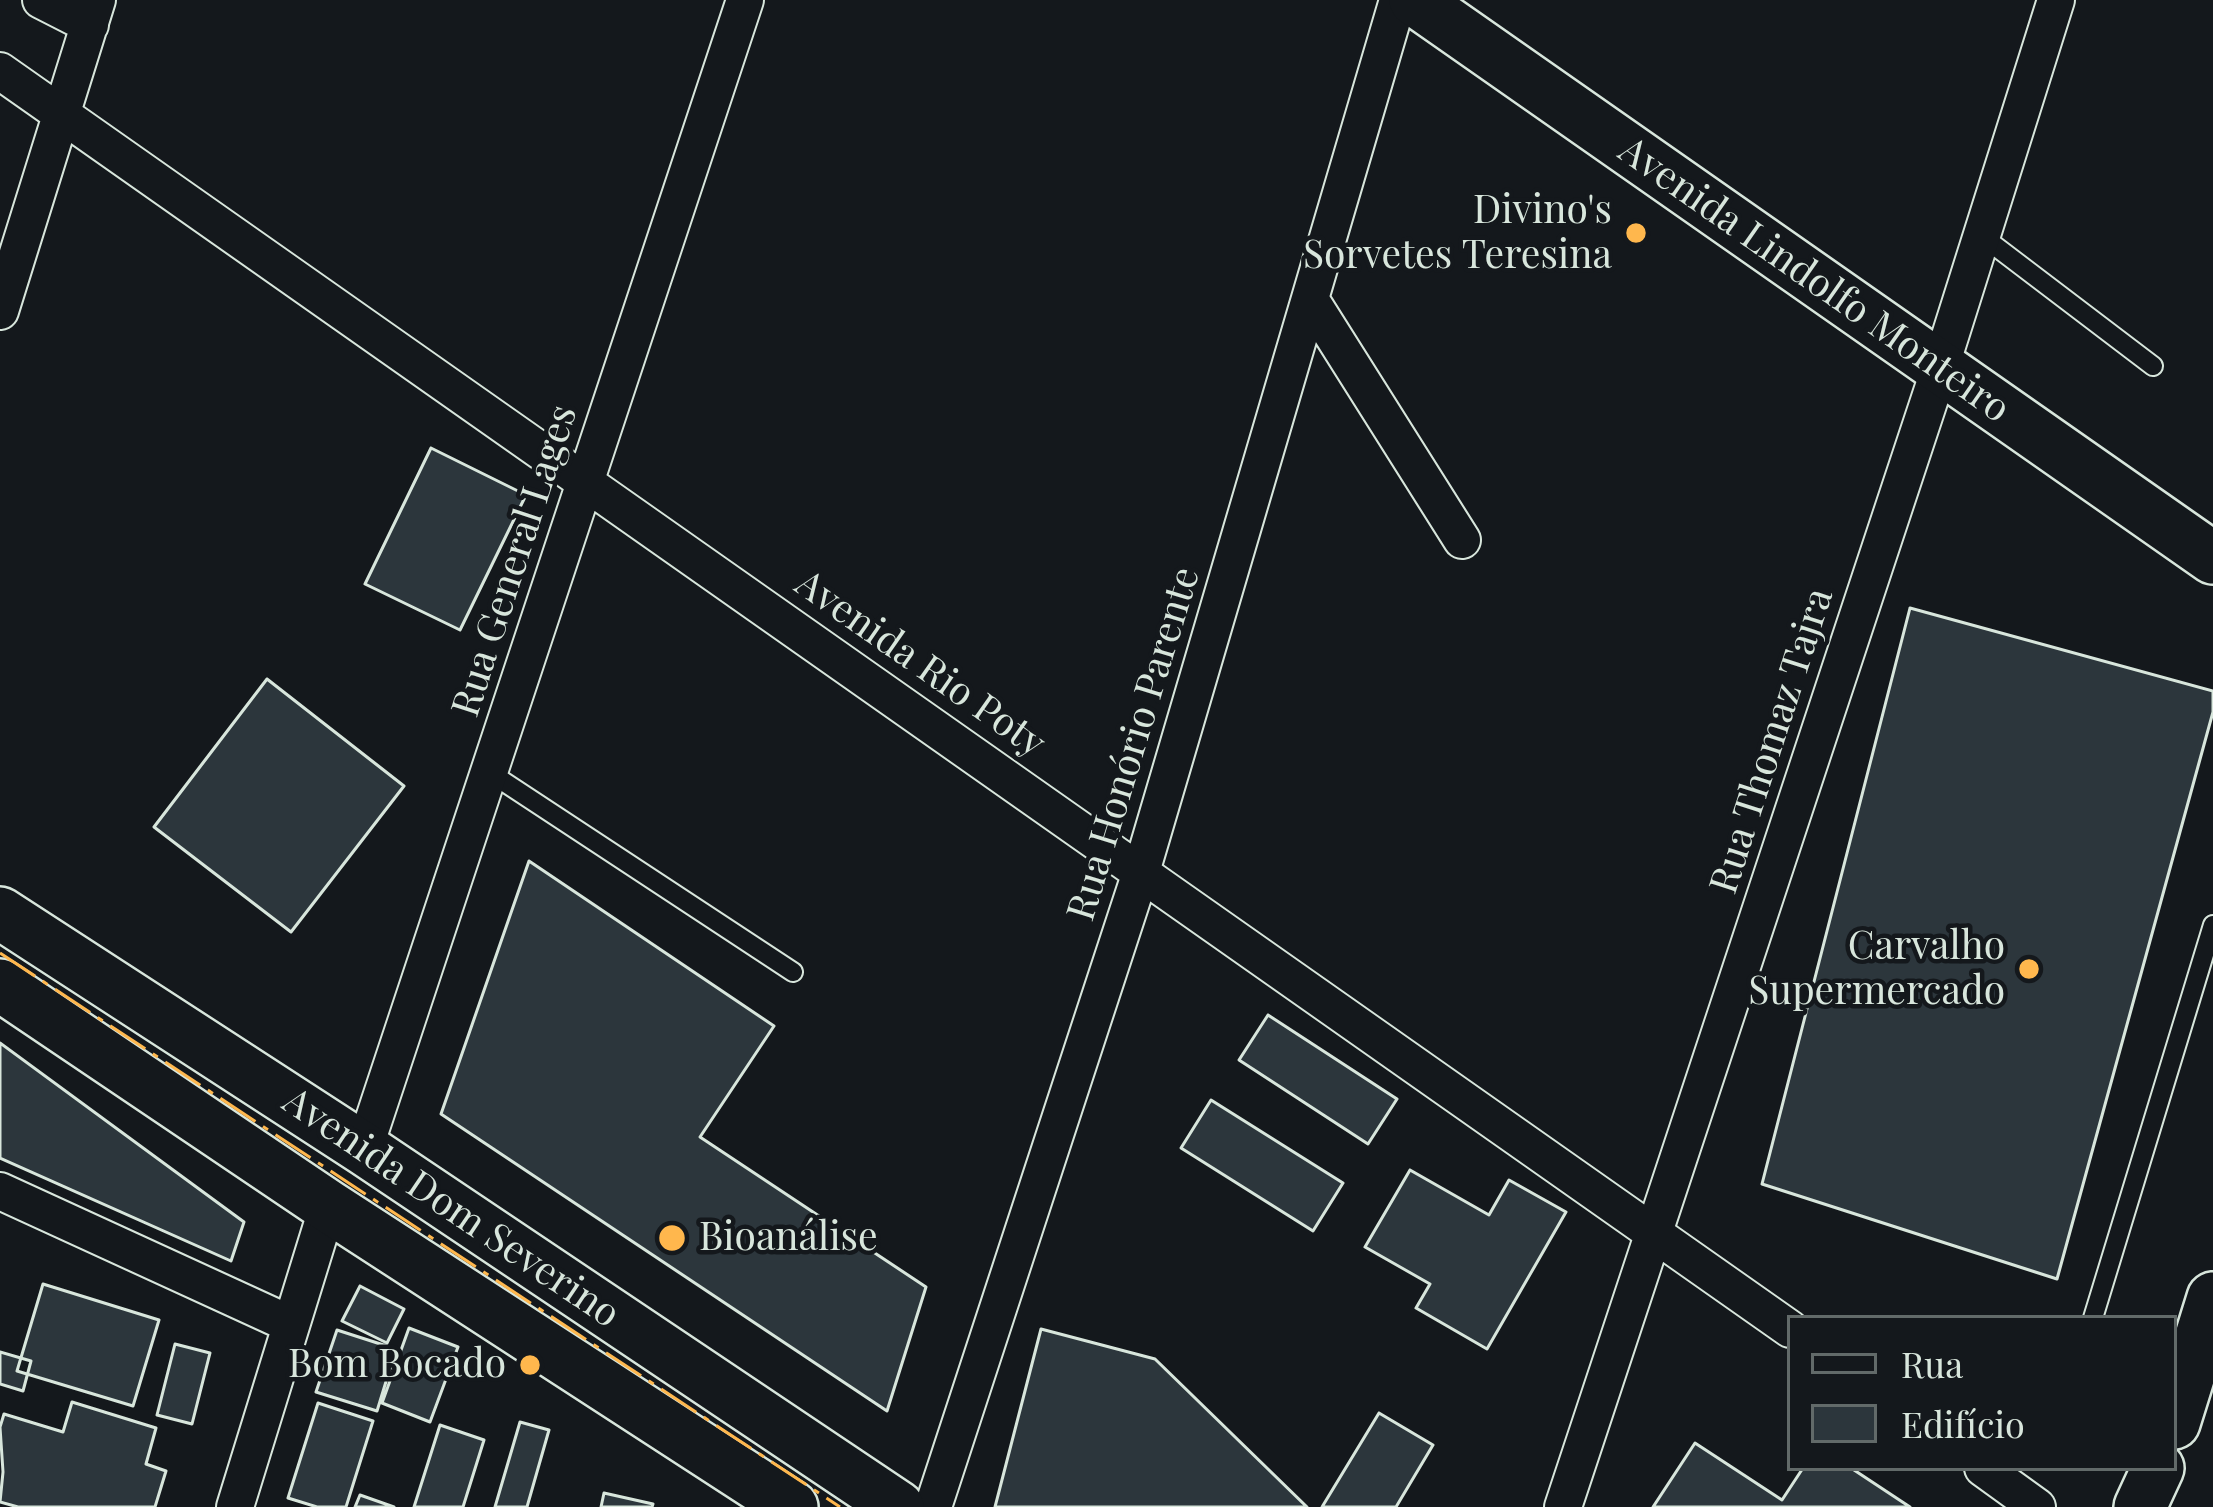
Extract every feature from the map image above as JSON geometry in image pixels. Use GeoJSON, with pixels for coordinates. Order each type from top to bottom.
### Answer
{"type":"FeatureCollection","features":[{"type":"Feature","properties":{"kind":"main road","name":"Avenida Lindolfo Monteiro"},"geometry":{"type":"LineString","coordinates":[[1415,0],[2213,558]]}},
{"type":"Feature","properties":{"kind":"main road","name":"Avenida Dom Severino"},"geometry":{"type":"LineString","coordinates":[[0,913],[364,1149],[898,1507]]}},
{"type":"Feature","properties":{"kind":"main road","name":"Avenida Dom Severino"},"geometry":{"type":"LineString","coordinates":[[0,985],[328,1206],[792,1507]]}},
{"type":"Feature","properties":{"kind":"main road"},"geometry":{"type":"LineString","coordinates":[[2177,1413],[2213,1298]]}},
{"type":"Feature","properties":{"kind":"main road"},"geometry":{"type":"LineString","coordinates":[[2140,1507],[2158,1471]]}},
{"type":"Feature","properties":{"kind":"main road"},"geometry":{"type":"LineString","coordinates":[[2156,1507],[2160,1471]]}},
{"type":"Feature","properties":{"kind":"street"},"geometry":{"type":"LineString","coordinates":[[0,311],[94,12],[41,0]]}},
{"type":"Feature","properties":{"kind":"street","name":"Rua General Lages"},"geometry":{"type":"LineString","coordinates":[[364,1149],[746,0]]}},
{"type":"Feature","properties":{"kind":"street","name":"Rua Honório Parente"},"geometry":{"type":"LineString","coordinates":[[933,1507],[1142,872],[1398,0]]}},
{"type":"Feature","properties":{"kind":"street","name":"Rua Thomaz Tajra"},"geometry":{"type":"LineString","coordinates":[[1563,1507],[1940,368],[2056,0]]}},
{"type":"Feature","properties":{"kind":"street","name":"Avenida Rio Poty"},"geometry":{"type":"LineString","coordinates":[[0,71],[1787,1327]]}},
{"type":"Feature","properties":{"kind":"street"},"geometry":{"type":"LineString","coordinates":[[1310,299],[1462,540]]}},
{"type":"Feature","properties":{"kind":"street"},"geometry":{"type":"LineString","coordinates":[[0,1191],[290,1324]]}},
{"type":"Feature","properties":{"kind":"street"},"geometry":{"type":"LineString","coordinates":[[235,1507],[328,1206]]}},
{"type":"Feature","properties":{"kind":"lane"},"geometry":{"type":"LineString","coordinates":[[1982,236],[2153,366]]}},
{"type":"Feature","properties":{"kind":"lane"},"geometry":{"type":"LineString","coordinates":[[489,772],[793,972]]}},
{"type":"Feature","properties":{"kind":"lane"},"geometry":{"type":"LineString","coordinates":[[2094,1315],[2213,925]]}},
{"type":"Feature","properties":{"kind":"building"},"geometry":{"type":"Polygon","coordinates":[[[431,448],[526,495],[460,630],[365,584],[431,448]]]}},
{"type":"Feature","properties":{"kind":"building"},"geometry":{"type":"Polygon","coordinates":[[[1910,608],[2213,691],[2213,712],[2057,1279],[1762,1184],[1910,608]]]}},
{"type":"Feature","properties":{"kind":"building"},"geometry":{"type":"Polygon","coordinates":[[[267,679],[404,786],[291,932],[154,827],[267,679]]]}},
{"type":"Feature","properties":{"kind":"building"},"geometry":{"type":"Polygon","coordinates":[[[529,861],[774,1026],[700,1137],[926,1287],[887,1411],[441,1114],[529,861]]]}},
{"type":"Feature","properties":{"kind":"building"},"geometry":{"type":"Polygon","coordinates":[[[1268,1015],[1397,1099],[1368,1144],[1239,1060],[1268,1015]]]}},
{"type":"Feature","properties":{"kind":"building"},"geometry":{"type":"Polygon","coordinates":[[[0,1043],[244,1222],[231,1261],[0,1158],[0,1043]]]}},
{"type":"Feature","properties":{"kind":"building"},"geometry":{"type":"Polygon","coordinates":[[[1211,1100],[1343,1183],[1313,1231],[1181,1148],[1211,1100]]]}},
{"type":"Feature","properties":{"kind":"building"},"geometry":{"type":"Polygon","coordinates":[[[1410,1170],[1489,1215],[1509,1180],[1566,1212],[1487,1349],[1416,1308],[1430,1284],[1365,1247],[1410,1170]]]}},
{"type":"Feature","properties":{"kind":"building"},"geometry":{"type":"Polygon","coordinates":[[[43,1284],[159,1320],[133,1406],[17,1371],[43,1284]]]}},
{"type":"Feature","properties":{"kind":"building"},"geometry":{"type":"Polygon","coordinates":[[[360,1286],[404,1309],[387,1343],[342,1321],[360,1286]]]}},
{"type":"Feature","properties":{"kind":"building"},"geometry":{"type":"Polygon","coordinates":[[[409,1328],[458,1347],[430,1422],[382,1403],[409,1328]]]}},
{"type":"Feature","properties":{"kind":"building"},"geometry":{"type":"Polygon","coordinates":[[[1041,1329],[1155,1359],[1307,1507],[995,1507],[1041,1329]]]}},
{"type":"Feature","properties":{"kind":"building"},"geometry":{"type":"Polygon","coordinates":[[[337,1330],[396,1349],[377,1411],[316,1392],[337,1330]]]}},
{"type":"Feature","properties":{"kind":"building"},"geometry":{"type":"Polygon","coordinates":[[[175,1344],[210,1353],[192,1424],[157,1415],[175,1344]]]}},
{"type":"Feature","properties":{"kind":"building"},"geometry":{"type":"Polygon","coordinates":[[[0,1352],[31,1361],[23,1391],[0,1384],[0,1352]]]}},
{"type":"Feature","properties":{"kind":"building"},"geometry":{"type":"Polygon","coordinates":[[[72,1402],[156,1428],[146,1464],[166,1471],[155,1507],[18,1507],[0,1502],[4,1414],[63,1432],[72,1402]]]}},
{"type":"Feature","properties":{"kind":"building"},"geometry":{"type":"Polygon","coordinates":[[[318,1403],[373,1421],[346,1507],[317,1507],[288,1498],[318,1403]]]}},
{"type":"Feature","properties":{"kind":"building"},"geometry":{"type":"Polygon","coordinates":[[[1379,1413],[1433,1445],[1396,1507],[1322,1507],[1379,1413]]]}},
{"type":"Feature","properties":{"kind":"building"},"geometry":{"type":"Polygon","coordinates":[[[520,1422],[549,1430],[527,1507],[495,1507],[520,1422]]]}},
{"type":"Feature","properties":{"kind":"building"},"geometry":{"type":"Polygon","coordinates":[[[440,1425],[484,1440],[463,1507],[414,1507],[440,1425]]]}},
{"type":"Feature","properties":{"kind":"building"},"geometry":{"type":"Polygon","coordinates":[[[1695,1443],[1782,1500],[1801,1471],[1856,1471],[1910,1507],[1653,1507],[1695,1443]]]}},
{"type":"Feature","properties":{"kind":"building"},"geometry":{"type":"Polygon","coordinates":[[[604,1493],[653,1504],[601,1507],[604,1493]]]}},
{"type":"Feature","properties":{"kind":"building"},"geometry":{"type":"Polygon","coordinates":[[[360,1495],[394,1507],[355,1507],[360,1495]]]}},
{"type":"Feature","properties":{"kind":"power"},"geometry":{"type":"LineString","coordinates":[[0,953],[840,1507]]}},
{"type":"Feature","properties":{"kind":"place","name":"Divino's Sorvetes Teresina"},"geometry":{"type":"Point","coordinates":[1636,233]}},
{"type":"Feature","properties":{"kind":"place","name":"Carvalho Supermercado"},"geometry":{"type":"Point","coordinates":[2029,969]}},
{"type":"Feature","properties":{"kind":"place","name":"Bioanálise"},"geometry":{"type":"Point","coordinates":[672,1238]}},
{"type":"Feature","properties":{"kind":"place","name":"Bom Bocado"},"geometry":{"type":"Point","coordinates":[530,1365]}}]}
